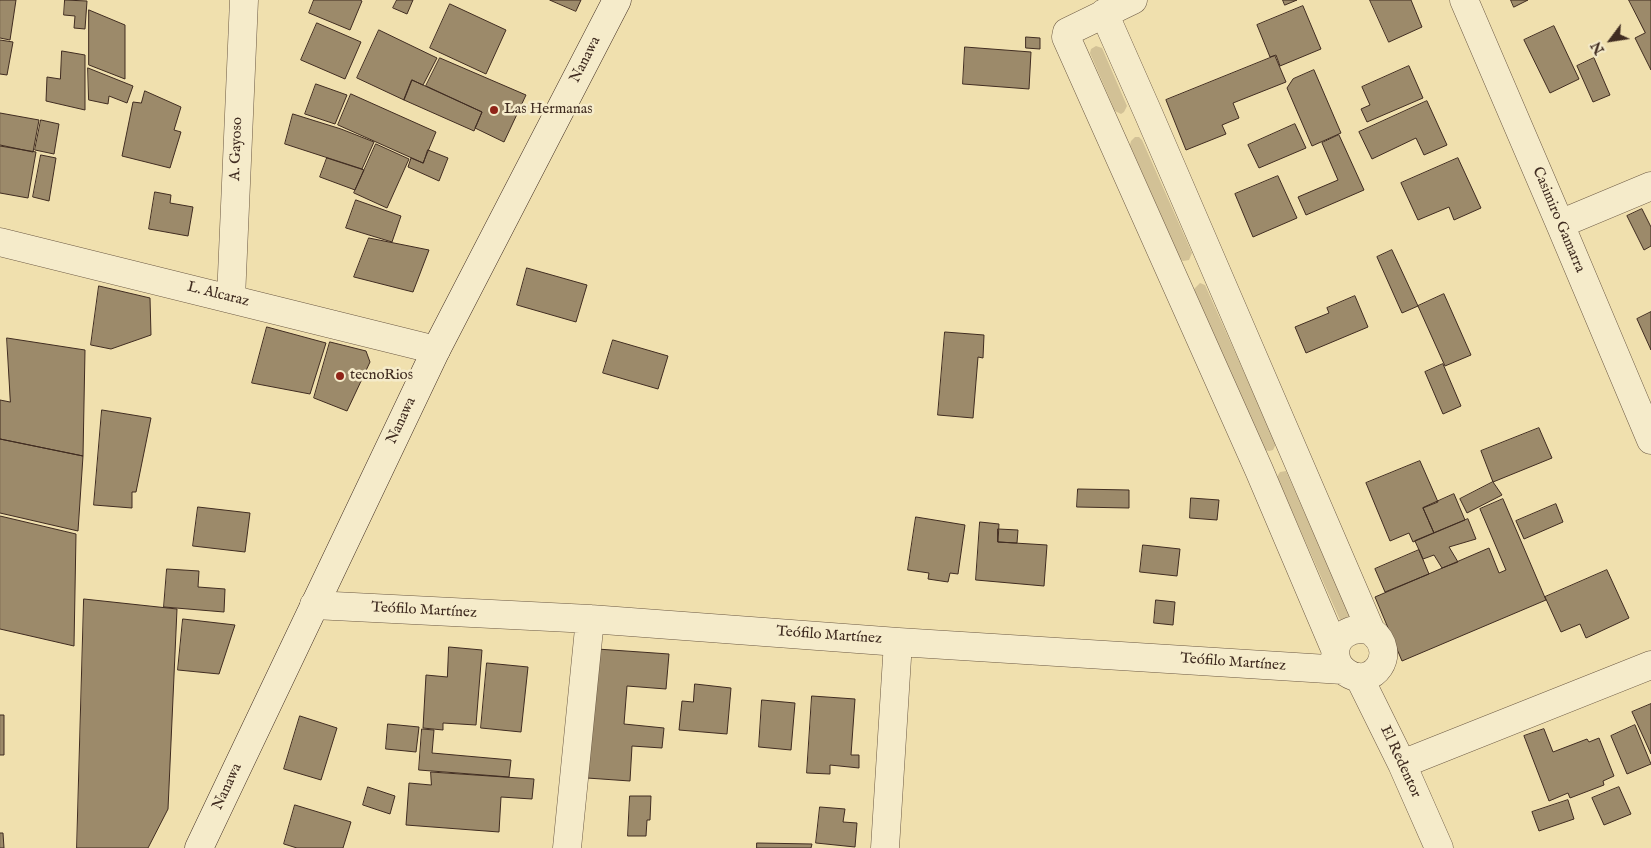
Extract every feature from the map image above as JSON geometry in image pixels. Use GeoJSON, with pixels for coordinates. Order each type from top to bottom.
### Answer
{"type":"FeatureCollection","features":[{"type":"Feature","properties":{"kind":"street","name":"A. Gayoso"},"geometry":{"type":"LineString","coordinates":[[231,298],[244,0]]}},
{"type":"Feature","properties":{"kind":"street","name":"Nanawa"},"geometry":{"type":"LineString","coordinates":[[199,848],[436,350],[617,0]]}},
{"type":"Feature","properties":{"kind":"street"},"geometry":{"type":"LineString","coordinates":[[1133,0],[1104,13],[1371,632]]}},
{"type":"Feature","properties":{"kind":"street","name":"Casimiro Gamarra"},"geometry":{"type":"LineString","coordinates":[[1464,0],[1651,440]]}},
{"type":"Feature","properties":{"kind":"street","name":"El Redentor"},"geometry":{"type":"LineString","coordinates":[[1104,13],[1067,32],[1066,37],[1346,665],[1402,764],[1439,848]]}},
{"type":"Feature","properties":{"kind":"street"},"geometry":{"type":"LineString","coordinates":[[1109,132],[1149,115]]}},
{"type":"Feature","properties":{"kind":"street"},"geometry":{"type":"LineString","coordinates":[[1560,224],[1651,186]]}},
{"type":"Feature","properties":{"kind":"street","name":"L. Alcaraz"},"geometry":{"type":"LineString","coordinates":[[0,242],[436,350]]}},
{"type":"Feature","properties":{"kind":"street"},"geometry":{"type":"LineString","coordinates":[[1173,279],[1213,263]]}},
{"type":"Feature","properties":{"kind":"street","name":"Teófilo Martínez"},"geometry":{"type":"LineString","coordinates":[[314,606],[590,619],[898,642],[1346,665]]}},
{"type":"Feature","properties":{"kind":"street"},"geometry":{"type":"LineString","coordinates":[[567,848],[590,619]]}},
{"type":"Feature","properties":{"kind":"street"},"geometry":{"type":"LineString","coordinates":[[1356,629],[1364,629],[1377,636],[1384,651],[1383,659],[1374,672],[1366,676],[1346,665],[1338,641],[1349,631],[1356,629]]}},
{"type":"Feature","properties":{"kind":"street"},"geometry":{"type":"LineString","coordinates":[[885,848],[898,642]]}},
{"type":"Feature","properties":{"kind":"street"},"geometry":{"type":"LineString","coordinates":[[1402,764],[1651,665]]}},
{"type":"Feature","properties":{"kind":"shaded area"},"geometry":{"type":"Polygon","coordinates":[[[1096,46],[1102,48],[1127,106],[1121,114],[1115,111],[1090,53],[1091,49],[1096,46]]]}},
{"type":"Feature","properties":{"kind":"shaded area"},"geometry":{"type":"Polygon","coordinates":[[[1135,137],[1139,137],[1142,140],[1192,253],[1189,260],[1183,261],[1180,259],[1130,145],[1135,137]]]}},
{"type":"Feature","properties":{"kind":"shaded area"},"geometry":{"type":"Polygon","coordinates":[[[1200,283],[1205,285],[1276,444],[1273,450],[1264,450],[1194,289],[1200,283]]]}},
{"type":"Feature","properties":{"kind":"shaded area"},"geometry":{"type":"Polygon","coordinates":[[[1286,471],[1351,618],[1342,622],[1277,477],[1280,472],[1286,471]]]}},
{"type":"Feature","properties":{"kind":"building"},"geometry":{"type":"Polygon","coordinates":[[[0,0],[16,0],[10,40],[0,38],[0,0]]]}},
{"type":"Feature","properties":{"kind":"building"},"geometry":{"type":"Polygon","coordinates":[[[65,0],[87,1],[85,29],[74,28],[75,16],[64,15],[65,0]]]}},
{"type":"Feature","properties":{"kind":"building"},"geometry":{"type":"Polygon","coordinates":[[[314,0],[362,1],[350,30],[309,13],[314,0]]]}},
{"type":"Feature","properties":{"kind":"building"},"geometry":{"type":"Polygon","coordinates":[[[397,0],[413,0],[407,14],[393,8],[397,0]]]}},
{"type":"Feature","properties":{"kind":"building"},"geometry":{"type":"Polygon","coordinates":[[[550,0],[581,0],[576,11],[550,0]]]}},
{"type":"Feature","properties":{"kind":"building"},"geometry":{"type":"Polygon","coordinates":[[[1283,0],[1297,0],[1285,5],[1283,0]]]}},
{"type":"Feature","properties":{"kind":"building"},"geometry":{"type":"Polygon","coordinates":[[[1370,0],[1411,0],[1422,27],[1389,42],[1370,0]]]}},
{"type":"Feature","properties":{"kind":"building"},"geometry":{"type":"Polygon","coordinates":[[[1511,0],[1528,0],[1514,7],[1511,0]]]}},
{"type":"Feature","properties":{"kind":"building"},"geometry":{"type":"Polygon","coordinates":[[[1629,0],[1651,0],[1651,70],[1635,38],[1645,33],[1629,0]]]}},
{"type":"Feature","properties":{"kind":"building"},"geometry":{"type":"Polygon","coordinates":[[[450,4],[506,30],[486,74],[430,48],[450,4]]]}},
{"type":"Feature","properties":{"kind":"building"},"geometry":{"type":"Polygon","coordinates":[[[1303,6],[1321,49],[1280,66],[1276,55],[1270,57],[1257,25],[1303,6]]]}},
{"type":"Feature","properties":{"kind":"building"},"geometry":{"type":"Polygon","coordinates":[[[89,10],[125,25],[125,79],[89,65],[89,10]]]}},
{"type":"Feature","properties":{"kind":"building"},"geometry":{"type":"Polygon","coordinates":[[[317,23],[361,42],[345,79],[301,60],[317,23]]]}},
{"type":"Feature","properties":{"kind":"building"},"geometry":{"type":"Polygon","coordinates":[[[1554,26],[1579,79],[1550,93],[1524,40],[1554,26]]]}},
{"type":"Feature","properties":{"kind":"building"},"geometry":{"type":"Polygon","coordinates":[[[379,30],[437,58],[423,85],[412,80],[404,100],[357,78],[379,30]]]}},
{"type":"Feature","properties":{"kind":"building"},"geometry":{"type":"Polygon","coordinates":[[[1026,37],[1040,38],[1040,49],[1026,48],[1026,37]]]}},
{"type":"Feature","properties":{"kind":"building"},"geometry":{"type":"Polygon","coordinates":[[[0,40],[13,42],[7,75],[0,74],[0,40]]]}},
{"type":"Feature","properties":{"kind":"building"},"geometry":{"type":"Polygon","coordinates":[[[965,47],[1031,52],[1029,89],[963,84],[965,47]]]}},
{"type":"Feature","properties":{"kind":"building"},"geometry":{"type":"Polygon","coordinates":[[[62,51],[85,55],[85,110],[46,101],[47,77],[60,79],[62,51]]]}},
{"type":"Feature","properties":{"kind":"building"},"geometry":{"type":"Polygon","coordinates":[[[1275,56],[1286,82],[1233,103],[1239,118],[1222,125],[1226,134],[1186,150],[1166,100],[1275,56]]]}},
{"type":"Feature","properties":{"kind":"building"},"geometry":{"type":"Polygon","coordinates":[[[440,58],[526,95],[504,142],[475,128],[482,112],[426,86],[440,58]]]}},
{"type":"Feature","properties":{"kind":"building"},"geometry":{"type":"Polygon","coordinates":[[[1594,58],[1610,95],[1593,102],[1577,66],[1594,58]]]}},
{"type":"Feature","properties":{"kind":"building"},"geometry":{"type":"Polygon","coordinates":[[[1409,66],[1423,98],[1367,122],[1361,109],[1370,105],[1362,87],[1409,66]]]}},
{"type":"Feature","properties":{"kind":"building"},"geometry":{"type":"Polygon","coordinates":[[[88,68],[133,86],[127,103],[109,96],[108,104],[89,100],[88,68]]]}},
{"type":"Feature","properties":{"kind":"building"},"geometry":{"type":"Polygon","coordinates":[[[1314,70],[1341,133],[1312,146],[1287,88],[1293,79],[1314,70]]]}},
{"type":"Feature","properties":{"kind":"building"},"geometry":{"type":"Polygon","coordinates":[[[412,80],[482,112],[474,131],[404,100],[412,80]]]}},
{"type":"Feature","properties":{"kind":"building"},"geometry":{"type":"Polygon","coordinates":[[[316,84],[347,95],[335,124],[305,114],[316,84]]]}},
{"type":"Feature","properties":{"kind":"building"},"geometry":{"type":"Polygon","coordinates":[[[145,91],[181,107],[174,130],[181,132],[170,168],[122,156],[133,102],[141,103],[145,91]]]}},
{"type":"Feature","properties":{"kind":"building"},"geometry":{"type":"Polygon","coordinates":[[[351,94],[436,132],[423,163],[338,125],[351,94]]]}},
{"type":"Feature","properties":{"kind":"building"},"geometry":{"type":"Polygon","coordinates":[[[1427,101],[1447,145],[1424,155],[1416,138],[1372,159],[1359,132],[1427,101]]]}},
{"type":"Feature","properties":{"kind":"building"},"geometry":{"type":"Polygon","coordinates":[[[0,113],[39,120],[33,152],[0,145],[0,113]]]}},
{"type":"Feature","properties":{"kind":"building"},"geometry":{"type":"Polygon","coordinates":[[[293,114],[341,129],[374,142],[362,169],[285,144],[293,114]]]}},
{"type":"Feature","properties":{"kind":"building"},"geometry":{"type":"Polygon","coordinates":[[[41,120],[59,124],[54,154],[35,150],[41,120]]]}},
{"type":"Feature","properties":{"kind":"building"},"geometry":{"type":"Polygon","coordinates":[[[1295,124],[1306,148],[1259,168],[1248,145],[1295,124]]]}},
{"type":"Feature","properties":{"kind":"building"},"geometry":{"type":"Polygon","coordinates":[[[1339,135],[1364,190],[1306,215],[1298,197],[1338,180],[1322,143],[1339,135]]]}},
{"type":"Feature","properties":{"kind":"building"},"geometry":{"type":"Polygon","coordinates":[[[376,144],[409,159],[387,208],[354,193],[376,144]]]}},
{"type":"Feature","properties":{"kind":"building"},"geometry":{"type":"Polygon","coordinates":[[[0,146],[36,152],[28,198],[0,193],[0,146]]]}},
{"type":"Feature","properties":{"kind":"building"},"geometry":{"type":"Polygon","coordinates":[[[428,150],[448,158],[439,181],[408,167],[411,158],[423,163],[428,150]]]}},
{"type":"Feature","properties":{"kind":"building"},"geometry":{"type":"Polygon","coordinates":[[[41,155],[56,158],[49,201],[33,197],[41,155]]]}},
{"type":"Feature","properties":{"kind":"building"},"geometry":{"type":"Polygon","coordinates":[[[327,158],[364,170],[355,190],[320,177],[327,158]]]}},
{"type":"Feature","properties":{"kind":"building"},"geometry":{"type":"Polygon","coordinates":[[[1458,158],[1481,208],[1454,220],[1449,207],[1418,220],[1401,183],[1458,158]]]}},
{"type":"Feature","properties":{"kind":"building"},"geometry":{"type":"Polygon","coordinates":[[[1278,176],[1297,218],[1253,237],[1235,194],[1278,176]]]}},
{"type":"Feature","properties":{"kind":"building"},"geometry":{"type":"Polygon","coordinates":[[[155,192],[171,195],[170,203],[193,207],[188,236],[149,229],[155,192]]]}},
{"type":"Feature","properties":{"kind":"building"},"geometry":{"type":"Polygon","coordinates":[[[356,200],[401,216],[392,242],[346,228],[356,200]]]}},
{"type":"Feature","properties":{"kind":"building"},"geometry":{"type":"Polygon","coordinates":[[[1642,209],[1651,227],[1651,246],[1644,250],[1627,216],[1642,209]]]}},
{"type":"Feature","properties":{"kind":"building"},"geometry":{"type":"Polygon","coordinates":[[[369,238],[429,250],[413,292],[354,277],[369,238]]]}},
{"type":"Feature","properties":{"kind":"building"},"geometry":{"type":"Polygon","coordinates":[[[1392,250],[1418,306],[1402,313],[1377,257],[1392,250]]]}},
{"type":"Feature","properties":{"kind":"building"},"geometry":{"type":"Polygon","coordinates":[[[527,268],[587,285],[576,322],[517,305],[527,268]]]}},
{"type":"Feature","properties":{"kind":"building"},"geometry":{"type":"Polygon","coordinates":[[[99,286],[150,298],[151,335],[111,349],[91,345],[99,286]]]}},
{"type":"Feature","properties":{"kind":"building"},"geometry":{"type":"Polygon","coordinates":[[[1444,294],[1471,355],[1445,366],[1418,306],[1444,294]]]}},
{"type":"Feature","properties":{"kind":"building"},"geometry":{"type":"Polygon","coordinates":[[[1355,296],[1368,327],[1306,353],[1295,327],[1329,313],[1327,308],[1355,296]]]}},
{"type":"Feature","properties":{"kind":"building"},"geometry":{"type":"Polygon","coordinates":[[[1651,312],[1651,350],[1637,319],[1651,312]]]}},
{"type":"Feature","properties":{"kind":"building"},"geometry":{"type":"Polygon","coordinates":[[[267,327],[326,343],[310,394],[252,383],[267,327]]]}},
{"type":"Feature","properties":{"kind":"building"},"geometry":{"type":"Polygon","coordinates":[[[945,332],[984,335],[983,358],[978,357],[973,418],[938,415],[945,332]]]}},
{"type":"Feature","properties":{"kind":"building"},"geometry":{"type":"Polygon","coordinates":[[[7,338],[85,350],[83,456],[0,439],[0,400],[10,402],[7,338]]]}},
{"type":"Feature","properties":{"kind":"building"},"geometry":{"type":"Polygon","coordinates":[[[613,340],[668,356],[658,389],[603,373],[613,340]]]}},
{"type":"Feature","properties":{"kind":"building"},"geometry":{"type":"Polygon","coordinates":[[[330,342],[366,351],[370,362],[347,411],[314,398],[330,342]]]}},
{"type":"Feature","properties":{"kind":"building"},"geometry":{"type":"Polygon","coordinates":[[[1443,364],[1461,406],[1443,414],[1425,372],[1443,364]]]}},
{"type":"Feature","properties":{"kind":"building"},"geometry":{"type":"Polygon","coordinates":[[[102,410],[151,418],[136,492],[132,492],[132,508],[94,505],[102,410]]]}},
{"type":"Feature","properties":{"kind":"building"},"geometry":{"type":"Polygon","coordinates":[[[1539,428],[1552,458],[1493,482],[1481,451],[1539,428]]]}},
{"type":"Feature","properties":{"kind":"building"},"geometry":{"type":"Polygon","coordinates":[[[0,439],[83,456],[78,531],[0,513],[0,439]]]}},
{"type":"Feature","properties":{"kind":"building"},"geometry":{"type":"Polygon","coordinates":[[[1420,461],[1438,502],[1423,508],[1434,533],[1413,542],[1409,533],[1390,541],[1366,483],[1420,461]]]}},
{"type":"Feature","properties":{"kind":"building"},"geometry":{"type":"Polygon","coordinates":[[[1493,482],[1502,495],[1467,513],[1460,499],[1493,482]]]}},
{"type":"Feature","properties":{"kind":"building"},"geometry":{"type":"Polygon","coordinates":[[[1078,489],[1129,490],[1129,508],[1077,507],[1078,489]]]}},
{"type":"Feature","properties":{"kind":"building"},"geometry":{"type":"Polygon","coordinates":[[[1454,494],[1465,520],[1434,533],[1423,508],[1454,494]]]}},
{"type":"Feature","properties":{"kind":"building"},"geometry":{"type":"Polygon","coordinates":[[[1191,498],[1219,500],[1217,520],[1190,518],[1191,498]]]}},
{"type":"Feature","properties":{"kind":"building"},"geometry":{"type":"Polygon","coordinates":[[[1503,499],[1546,600],[1402,661],[1375,597],[1489,548],[1499,573],[1506,570],[1480,509],[1503,499]]]}},
{"type":"Feature","properties":{"kind":"building"},"geometry":{"type":"Polygon","coordinates":[[[1556,504],[1563,522],[1524,539],[1516,521],[1556,504]]]}},
{"type":"Feature","properties":{"kind":"building"},"geometry":{"type":"Polygon","coordinates":[[[198,507],[250,513],[245,552],[193,546],[198,507]]]}},
{"type":"Feature","properties":{"kind":"building"},"geometry":{"type":"Polygon","coordinates":[[[0,516],[76,534],[74,646],[0,629],[0,516]]]}},
{"type":"Feature","properties":{"kind":"building"},"geometry":{"type":"Polygon","coordinates":[[[916,517],[965,525],[958,574],[950,573],[948,582],[928,579],[929,573],[908,570],[916,517]]]}},
{"type":"Feature","properties":{"kind":"building"},"geometry":{"type":"Polygon","coordinates":[[[1468,519],[1476,539],[1449,547],[1458,562],[1442,568],[1434,555],[1423,559],[1415,541],[1468,519]]]}},
{"type":"Feature","properties":{"kind":"building"},"geometry":{"type":"Polygon","coordinates":[[[980,522],[999,524],[998,542],[1047,545],[1044,586],[976,580],[980,522]]]}},
{"type":"Feature","properties":{"kind":"building"},"geometry":{"type":"Polygon","coordinates":[[[998,529],[1018,530],[1017,543],[998,542],[998,529]]]}},
{"type":"Feature","properties":{"kind":"building"},"geometry":{"type":"Polygon","coordinates":[[[1143,545],[1180,549],[1177,576],[1140,572],[1143,545]]]}},
{"type":"Feature","properties":{"kind":"building"},"geometry":{"type":"Polygon","coordinates":[[[1419,550],[1429,574],[1385,592],[1375,569],[1419,550]]]}},
{"type":"Feature","properties":{"kind":"building"},"geometry":{"type":"Polygon","coordinates":[[[167,569],[199,571],[198,587],[225,589],[224,612],[164,607],[167,569]]]}},
{"type":"Feature","properties":{"kind":"building"},"geometry":{"type":"Polygon","coordinates":[[[1607,570],[1629,618],[1586,638],[1580,624],[1561,632],[1545,597],[1607,570]]]}},
{"type":"Feature","properties":{"kind":"building"},"geometry":{"type":"Polygon","coordinates":[[[84,599],[177,609],[168,809],[148,848],[77,848],[84,599]]]}},
{"type":"Feature","properties":{"kind":"building"},"geometry":{"type":"Polygon","coordinates":[[[1156,600],[1175,602],[1173,625],[1154,623],[1156,600]]]}},
{"type":"Feature","properties":{"kind":"building"},"geometry":{"type":"Polygon","coordinates":[[[183,619],[235,625],[219,674],[178,670],[183,619]]]}},
{"type":"Feature","properties":{"kind":"building"},"geometry":{"type":"Polygon","coordinates":[[[449,647],[482,650],[476,725],[443,723],[443,730],[423,728],[426,675],[447,677],[449,647]]]}},
{"type":"Feature","properties":{"kind":"building"},"geometry":{"type":"Polygon","coordinates":[[[597,649],[669,654],[666,689],[627,686],[624,724],[664,728],[662,748],[632,746],[630,781],[587,778],[597,649]]]}},
{"type":"Feature","properties":{"kind":"building"},"geometry":{"type":"Polygon","coordinates":[[[487,663],[528,667],[521,732],[481,728],[487,663]]]}},
{"type":"Feature","properties":{"kind":"building"},"geometry":{"type":"Polygon","coordinates":[[[695,684],[731,688],[727,734],[679,730],[682,701],[693,702],[695,684]]]}},
{"type":"Feature","properties":{"kind":"building"},"geometry":{"type":"Polygon","coordinates":[[[812,696],[855,699],[851,755],[859,755],[859,768],[830,765],[830,774],[807,773],[812,696]]]}},
{"type":"Feature","properties":{"kind":"building"},"geometry":{"type":"Polygon","coordinates":[[[762,700],[795,703],[791,750],[759,747],[762,700]]]}},
{"type":"Feature","properties":{"kind":"building"},"geometry":{"type":"Polygon","coordinates":[[[1651,704],[1651,754],[1632,712],[1651,704]]]}},
{"type":"Feature","properties":{"kind":"building"},"geometry":{"type":"Polygon","coordinates":[[[0,715],[4,715],[4,755],[0,755],[0,715]]]}},
{"type":"Feature","properties":{"kind":"building"},"geometry":{"type":"Polygon","coordinates":[[[300,716],[337,728],[321,780],[284,769],[300,716]]]}},
{"type":"Feature","properties":{"kind":"building"},"geometry":{"type":"Polygon","coordinates":[[[388,724],[419,727],[416,752],[386,749],[388,724]]]}},
{"type":"Feature","properties":{"kind":"building"},"geometry":{"type":"Polygon","coordinates":[[[1635,725],[1651,764],[1627,774],[1611,736],[1635,725]]]}},
{"type":"Feature","properties":{"kind":"building"},"geometry":{"type":"Polygon","coordinates":[[[422,729],[434,730],[432,753],[511,760],[509,777],[419,770],[422,729]]]}},
{"type":"Feature","properties":{"kind":"building"},"geometry":{"type":"Polygon","coordinates":[[[1544,729],[1553,752],[1587,739],[1589,742],[1599,738],[1614,776],[1603,781],[1604,785],[1570,798],[1568,793],[1549,801],[1524,736],[1544,729]]]}},
{"type":"Feature","properties":{"kind":"building"},"geometry":{"type":"Polygon","coordinates":[[[431,772],[534,779],[532,799],[501,797],[499,832],[406,825],[409,783],[431,785],[431,772]]]}},
{"type":"Feature","properties":{"kind":"building"},"geometry":{"type":"Polygon","coordinates":[[[368,787],[395,796],[390,814],[363,805],[368,787]]]}},
{"type":"Feature","properties":{"kind":"building"},"geometry":{"type":"Polygon","coordinates":[[[1619,787],[1631,814],[1604,825],[1592,798],[1619,787]]]}},
{"type":"Feature","properties":{"kind":"building"},"geometry":{"type":"Polygon","coordinates":[[[630,796],[651,796],[650,820],[647,820],[646,836],[628,836],[630,796]]]}},
{"type":"Feature","properties":{"kind":"building"},"geometry":{"type":"Polygon","coordinates":[[[1568,800],[1574,819],[1539,831],[1532,812],[1568,800]]]}},
{"type":"Feature","properties":{"kind":"building"},"geometry":{"type":"Polygon","coordinates":[[[295,805],[351,822],[343,848],[297,848],[284,844],[295,805]]]}},
{"type":"Feature","properties":{"kind":"building"},"geometry":{"type":"Polygon","coordinates":[[[820,807],[845,809],[843,822],[857,823],[855,847],[816,843],[820,807]]]}},
{"type":"Feature","properties":{"kind":"building"},"geometry":{"type":"Polygon","coordinates":[[[0,833],[3,833],[4,848],[0,848],[0,833]]]}},
{"type":"Feature","properties":{"kind":"building"},"geometry":{"type":"Polygon","coordinates":[[[757,843],[812,844],[811,848],[757,848],[757,843]]]}},
{"type":"Feature","properties":{"kind":"place","name":"Las Hermanas"},"geometry":{"type":"Point","coordinates":[494,110]}},
{"type":"Feature","properties":{"kind":"place","name":"tecnoRios"},"geometry":{"type":"Point","coordinates":[340,376]}}]}
